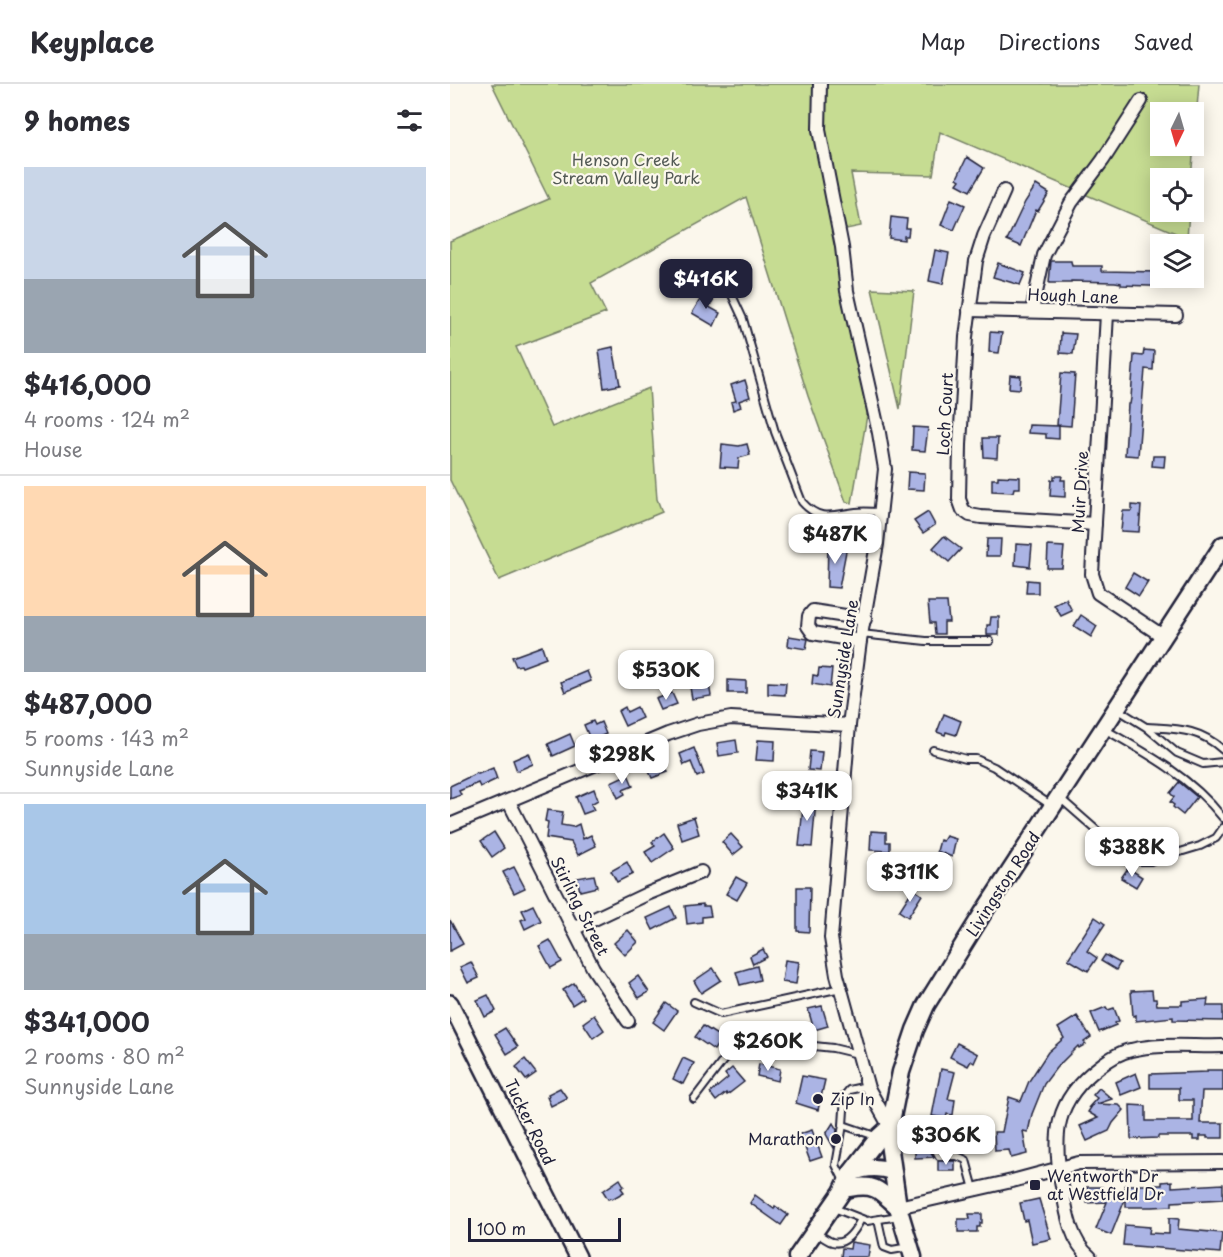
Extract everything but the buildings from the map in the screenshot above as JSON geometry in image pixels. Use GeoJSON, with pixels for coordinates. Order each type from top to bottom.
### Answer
{"type":"FeatureCollection","features":[{"type":"Feature","properties":{"kind":"main road","name":"Livingston Road"},"geometry":{"type":"LineString","coordinates":[[911,1252],[899,1211],[884,1132],[901,1072],[926,1005],[1223,545]]}},
{"type":"Feature","properties":{"kind":"main road"},"geometry":{"type":"LineString","coordinates":[[802,1253],[830,1207],[884,1132]]}},
{"type":"Feature","properties":{"kind":"main road"},"geometry":{"type":"LineString","coordinates":[[847,1183],[862,1168],[880,1167],[892,1171]]}},
{"type":"Feature","properties":{"kind":"main road"},"geometry":{"type":"LineString","coordinates":[[847,1183],[877,1188],[899,1211]]}},
{"type":"Feature","properties":{"kind":"street","name":"Sunnyside Lane"},"geometry":{"type":"LineString","coordinates":[[820,84],[819,130],[848,291],[883,451],[885,477],[849,725],[831,938],[858,1054],[884,1132]]}},
{"type":"Feature","properties":{"kind":"street"},"geometry":{"type":"LineString","coordinates":[[1032,310],[1044,255],[1071,202],[1103,160],[1142,101]]}},
{"type":"Feature","properties":{"kind":"street","name":"Loch Court"},"geometry":{"type":"LineString","coordinates":[[1004,191],[984,236],[976,261],[969,310],[959,500],[963,510],[970,515],[981,517],[1095,524]]}},
{"type":"Feature","properties":{"kind":"street","name":"Hough Lane"},"geometry":{"type":"LineString","coordinates":[[969,310],[1176,315]]}},
{"type":"Feature","properties":{"kind":"street","name":"Muir Drive"},"geometry":{"type":"LineString","coordinates":[[1107,314],[1092,574],[1098,593],[1164,637]]}},
{"type":"Feature","properties":{"kind":"street"},"geometry":{"type":"LineString","coordinates":[[861,638],[813,633],[808,626],[809,616],[813,611],[865,619]]}},
{"type":"Feature","properties":{"kind":"street"},"geometry":{"type":"LineString","coordinates":[[450,825],[668,734],[698,724],[741,717],[849,725]]}},
{"type":"Feature","properties":{"kind":"street","name":"Stirling Street"},"geometry":{"type":"LineString","coordinates":[[509,802],[597,976],[628,1021]]}},
{"type":"Feature","properties":{"kind":"street"},"geometry":{"type":"LineString","coordinates":[[573,929],[647,894],[701,872]]}},
{"type":"Feature","properties":{"kind":"street","name":"Tucker Road"},"geometry":{"type":"LineString","coordinates":[[450,1003],[578,1257]]}},
{"type":"Feature","properties":{"kind":"street"},"geometry":{"type":"LineString","coordinates":[[1090,1257],[1079,1245],[1072,1231],[1058,1168],[1057,1142],[1062,1112],[1071,1092],[1096,1069],[1130,1050],[1156,1046],[1223,1046]]}},
{"type":"Feature","properties":{"kind":"street"},"geometry":{"type":"LineString","coordinates":[[899,1211],[1084,1163],[1223,1162]]}},
{"type":"Feature","properties":{"kind":"lane"},"geometry":{"type":"LineString","coordinates":[[719,283],[731,293],[743,319],[775,432],[802,502],[807,508],[823,516],[881,512]]}},
{"type":"Feature","properties":{"kind":"lane"},"geometry":{"type":"LineString","coordinates":[[861,638],[990,642]]}},
{"type":"Feature","properties":{"kind":"lane"},"geometry":{"type":"LineString","coordinates":[[1117,708],[1146,727],[1177,753],[1203,764],[1223,762]]}},
{"type":"Feature","properties":{"kind":"lane"},"geometry":{"type":"LineString","coordinates":[[1146,727],[1191,731],[1210,738],[1223,750]]}},
{"type":"Feature","properties":{"kind":"lane"},"geometry":{"type":"LineString","coordinates":[[1104,728],[1185,779],[1214,806],[1223,818]]}},
{"type":"Feature","properties":{"kind":"lane"},"geometry":{"type":"LineString","coordinates":[[933,750],[966,759],[976,759],[994,767],[1056,802],[1126,856],[1138,861],[1150,861],[1200,846],[1216,838],[1223,828]]}},
{"type":"Feature","properties":{"kind":"lane"},"geometry":{"type":"LineString","coordinates":[[1106,839],[1115,837],[1136,843],[1144,847],[1149,854],[1150,861]]}},
{"type":"Feature","properties":{"kind":"lane"},"geometry":{"type":"LineString","coordinates":[[694,1002],[721,1014],[841,988]]}},
{"type":"Feature","properties":{"kind":"lane"},"geometry":{"type":"LineString","coordinates":[[694,1099],[726,1057],[756,1044],[786,1043],[833,1048],[858,1054]]}},
{"type":"Feature","properties":{"kind":"lane"},"geometry":{"type":"LineString","coordinates":[[847,1183],[836,1165],[843,1125],[845,1095],[849,1089],[867,1086]]}},
{"type":"Feature","properties":{"kind":"lane"},"geometry":{"type":"LineString","coordinates":[[843,1125],[884,1132],[926,1135],[939,1156],[957,1156],[966,1160],[974,1190]]}},
{"type":"Feature","properties":{"kind":"lane"},"geometry":{"type":"LineString","coordinates":[[830,1207],[861,1219],[878,1220],[899,1211]]}},
{"type":"Feature","properties":{"kind":"lane"},"geometry":{"type":"LineString","coordinates":[[814,1231],[831,1242],[838,1242],[856,1230],[861,1219]]}},
{"type":"Feature","properties":{"kind":"lane"},"geometry":{"type":"LineString","coordinates":[[878,1220],[884,1247],[911,1252]]}},
{"type":"Feature","properties":{"kind":"green space","name":"Henson Creek Stream Valley Park"},"geometry":{"type":"Polygon","coordinates":[[[492,84],[1199,84],[1197,102],[1150,102],[1150,156],[1193,156],[1192,168],[1150,168],[1150,222],[1188,222],[1187,234],[1178,234],[940,132],[933,175],[851,173],[861,226],[841,230],[872,386],[852,503],[846,502],[808,396],[746,197],[591,283],[606,313],[516,347],[552,427],[649,388],[657,499],[662,512],[499,580],[450,480],[450,241],[549,199],[492,84]]]}},
{"type":"Feature","properties":{"kind":"green space"},"geometry":{"type":"Polygon","coordinates":[[[872,289],[914,291],[900,409],[872,289]]]}},
{"type":"Feature","properties":{"kind":"place","name":"Zip In"},"geometry":{"type":"Point","coordinates":[818,1099]}},
{"type":"Feature","properties":{"kind":"place","name":"Marathon"},"geometry":{"type":"Point","coordinates":[836,1139]}},
{"type":"Feature","properties":{"kind":"place","name":"Wentworth Dr at Westfield Dr"},"geometry":{"type":"Point","coordinates":[1035,1185]}}]}
